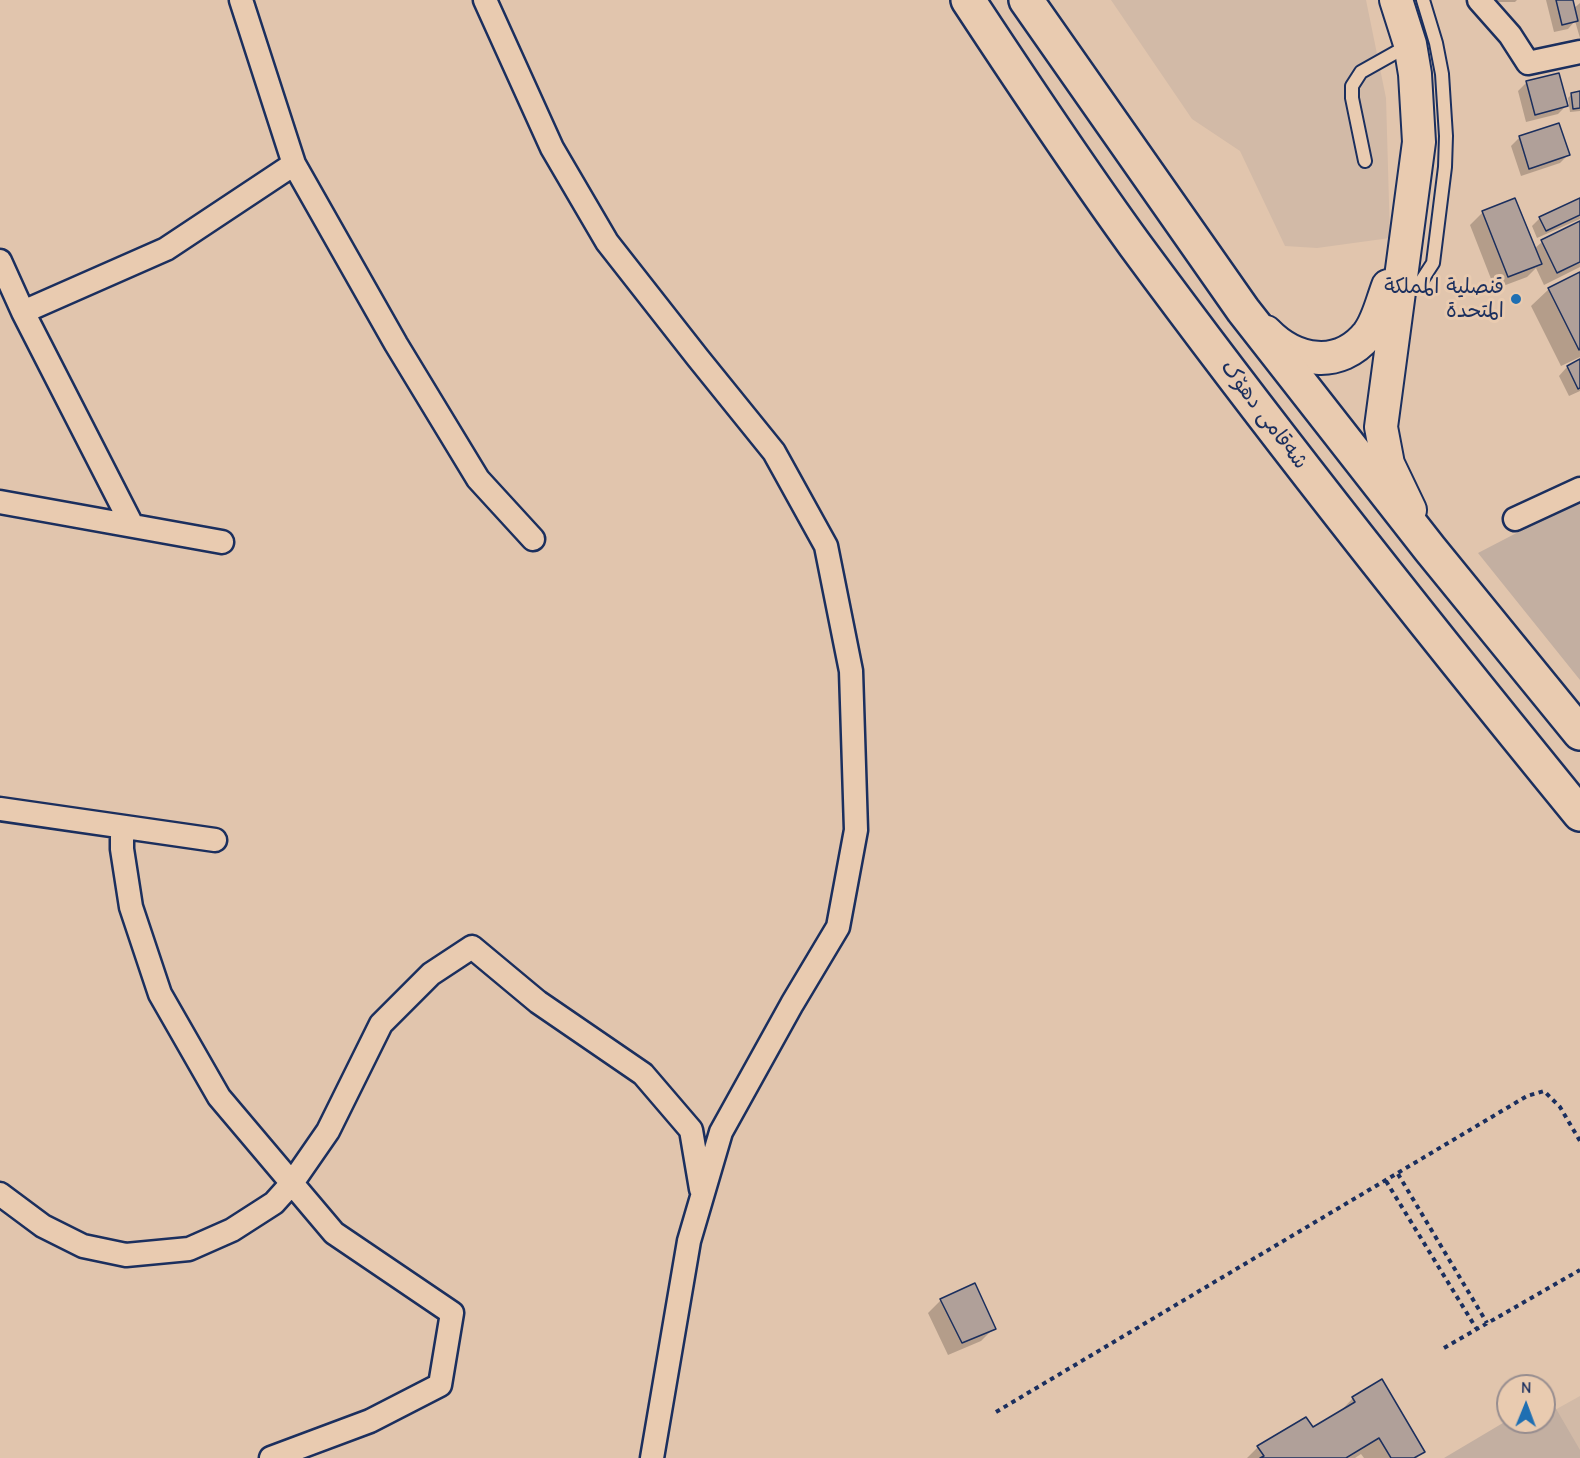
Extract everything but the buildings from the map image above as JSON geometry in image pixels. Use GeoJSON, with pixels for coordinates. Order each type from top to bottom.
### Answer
{"type":"FeatureCollection","features":[{"type":"Feature","properties":{"kind":"highway","name":"شەقامی دهۆک"},"geometry":{"type":"LineString","coordinates":[[968,0],[1017,75],[1161,279],[1455,661],[1580,814]]}},
{"type":"Feature","properties":{"kind":"highway"},"geometry":{"type":"LineString","coordinates":[[1026,0],[1243,310],[1430,549],[1580,734]]}},
{"type":"Feature","properties":{"kind":"street"},"geometry":{"type":"LineString","coordinates":[[241,0],[294,164],[396,344],[478,479],[533,539]]}},
{"type":"Feature","properties":{"kind":"street"},"geometry":{"type":"LineString","coordinates":[[485,0],[552,148],[607,242],[774,452],[826,546],[850,671],[856,830],[838,927],[721,1132],[689,1241],[652,1458]]}},
{"type":"Feature","properties":{"kind":"street"},"geometry":{"type":"LineString","coordinates":[[1396,0],[1410,44],[1415,74],[1419,142],[1409,229],[1382,408],[1382,436],[1391,473],[1430,549]]}},
{"type":"Feature","properties":{"kind":"street"},"geometry":{"type":"LineString","coordinates":[[1479,0],[1510,34],[1528,63],[1580,52]]}},
{"type":"Feature","properties":{"kind":"street"},"geometry":{"type":"LineString","coordinates":[[23,312],[166,249],[294,164]]}},
{"type":"Feature","properties":{"kind":"street"},"geometry":{"type":"LineString","coordinates":[[1243,310],[1288,351],[1318,358],[1341,354],[1359,343],[1375,322],[1409,229]]}},
{"type":"Feature","properties":{"kind":"street"},"geometry":{"type":"LineString","coordinates":[[0,261],[23,312],[132,525]]}},
{"type":"Feature","properties":{"kind":"street"},"geometry":{"type":"LineString","coordinates":[[1515,519],[1580,489]]}},
{"type":"Feature","properties":{"kind":"street"},"geometry":{"type":"LineString","coordinates":[[0,502],[222,542]]}},
{"type":"Feature","properties":{"kind":"street"},"geometry":{"type":"LineString","coordinates":[[0,809],[214,840]]}},
{"type":"Feature","properties":{"kind":"street"},"geometry":{"type":"LineString","coordinates":[[122,827],[122,849],[131,907],[160,994],[219,1097],[334,1233],[452,1313],[440,1385],[370,1421],[271,1458]]}},
{"type":"Feature","properties":{"kind":"street"},"geometry":{"type":"LineString","coordinates":[[0,1194],[43,1226],[83,1246],[126,1255],[189,1249],[232,1230],[274,1203],[292,1183],[328,1131],[381,1023],[431,974],[472,947],[537,1002],[643,1074],[691,1130],[702,1194]]}},
{"type":"Feature","properties":{"kind":"lane"},"geometry":{"type":"LineString","coordinates":[[1399,295],[1420,283],[1433,263],[1445,167],[1446,136],[1442,74],[1436,43],[1423,0]]}},
{"type":"Feature","properties":{"kind":"lane"},"geometry":{"type":"LineString","coordinates":[[1365,161],[1352,98],[1352,86],[1361,72],[1410,44]]}},
{"type":"Feature","properties":{"kind":"path"},"geometry":{"type":"LineString","coordinates":[[996,1412],[1527,1096],[1544,1090],[1560,1107],[1580,1141]]}},
{"type":"Feature","properties":{"kind":"path"},"geometry":{"type":"LineString","coordinates":[[1398,1174],[1488,1323]]}},
{"type":"Feature","properties":{"kind":"path"},"geometry":{"type":"LineString","coordinates":[[1386,1181],[1476,1329]]}},
{"type":"Feature","properties":{"kind":"path"},"geometry":{"type":"LineString","coordinates":[[1443,1348],[1580,1270]]}},
{"type":"Feature","properties":{"kind":"shaded area"},"geometry":{"type":"Polygon","coordinates":[[[1111,0],[1366,0],[1386,98],[1390,238],[1317,248],[1285,246],[1240,151],[1192,119],[1111,0]]]}},
{"type":"Feature","properties":{"kind":"shaded area"},"geometry":{"type":"Polygon","coordinates":[[[1580,500],[1580,680],[1478,553],[1580,500]]]}},
{"type":"Feature","properties":{"kind":"shaded area"},"geometry":{"type":"Polygon","coordinates":[[[1580,1396],[1580,1458],[1469,1458],[1519,1434],[1556,1434],[1556,1409],[1580,1396]]]}},
{"type":"Feature","properties":{"kind":"shaded area"},"geometry":{"type":"Polygon","coordinates":[[[1556,1409],[1580,1450],[1580,1458],[1444,1458],[1496,1427],[1496,1434],[1556,1434],[1556,1409]]]}},
{"type":"Feature","properties":{"kind":"place","name":"قنصلية المملكة المتحدة"},"geometry":{"type":"Point","coordinates":[1516,299]}}]}
